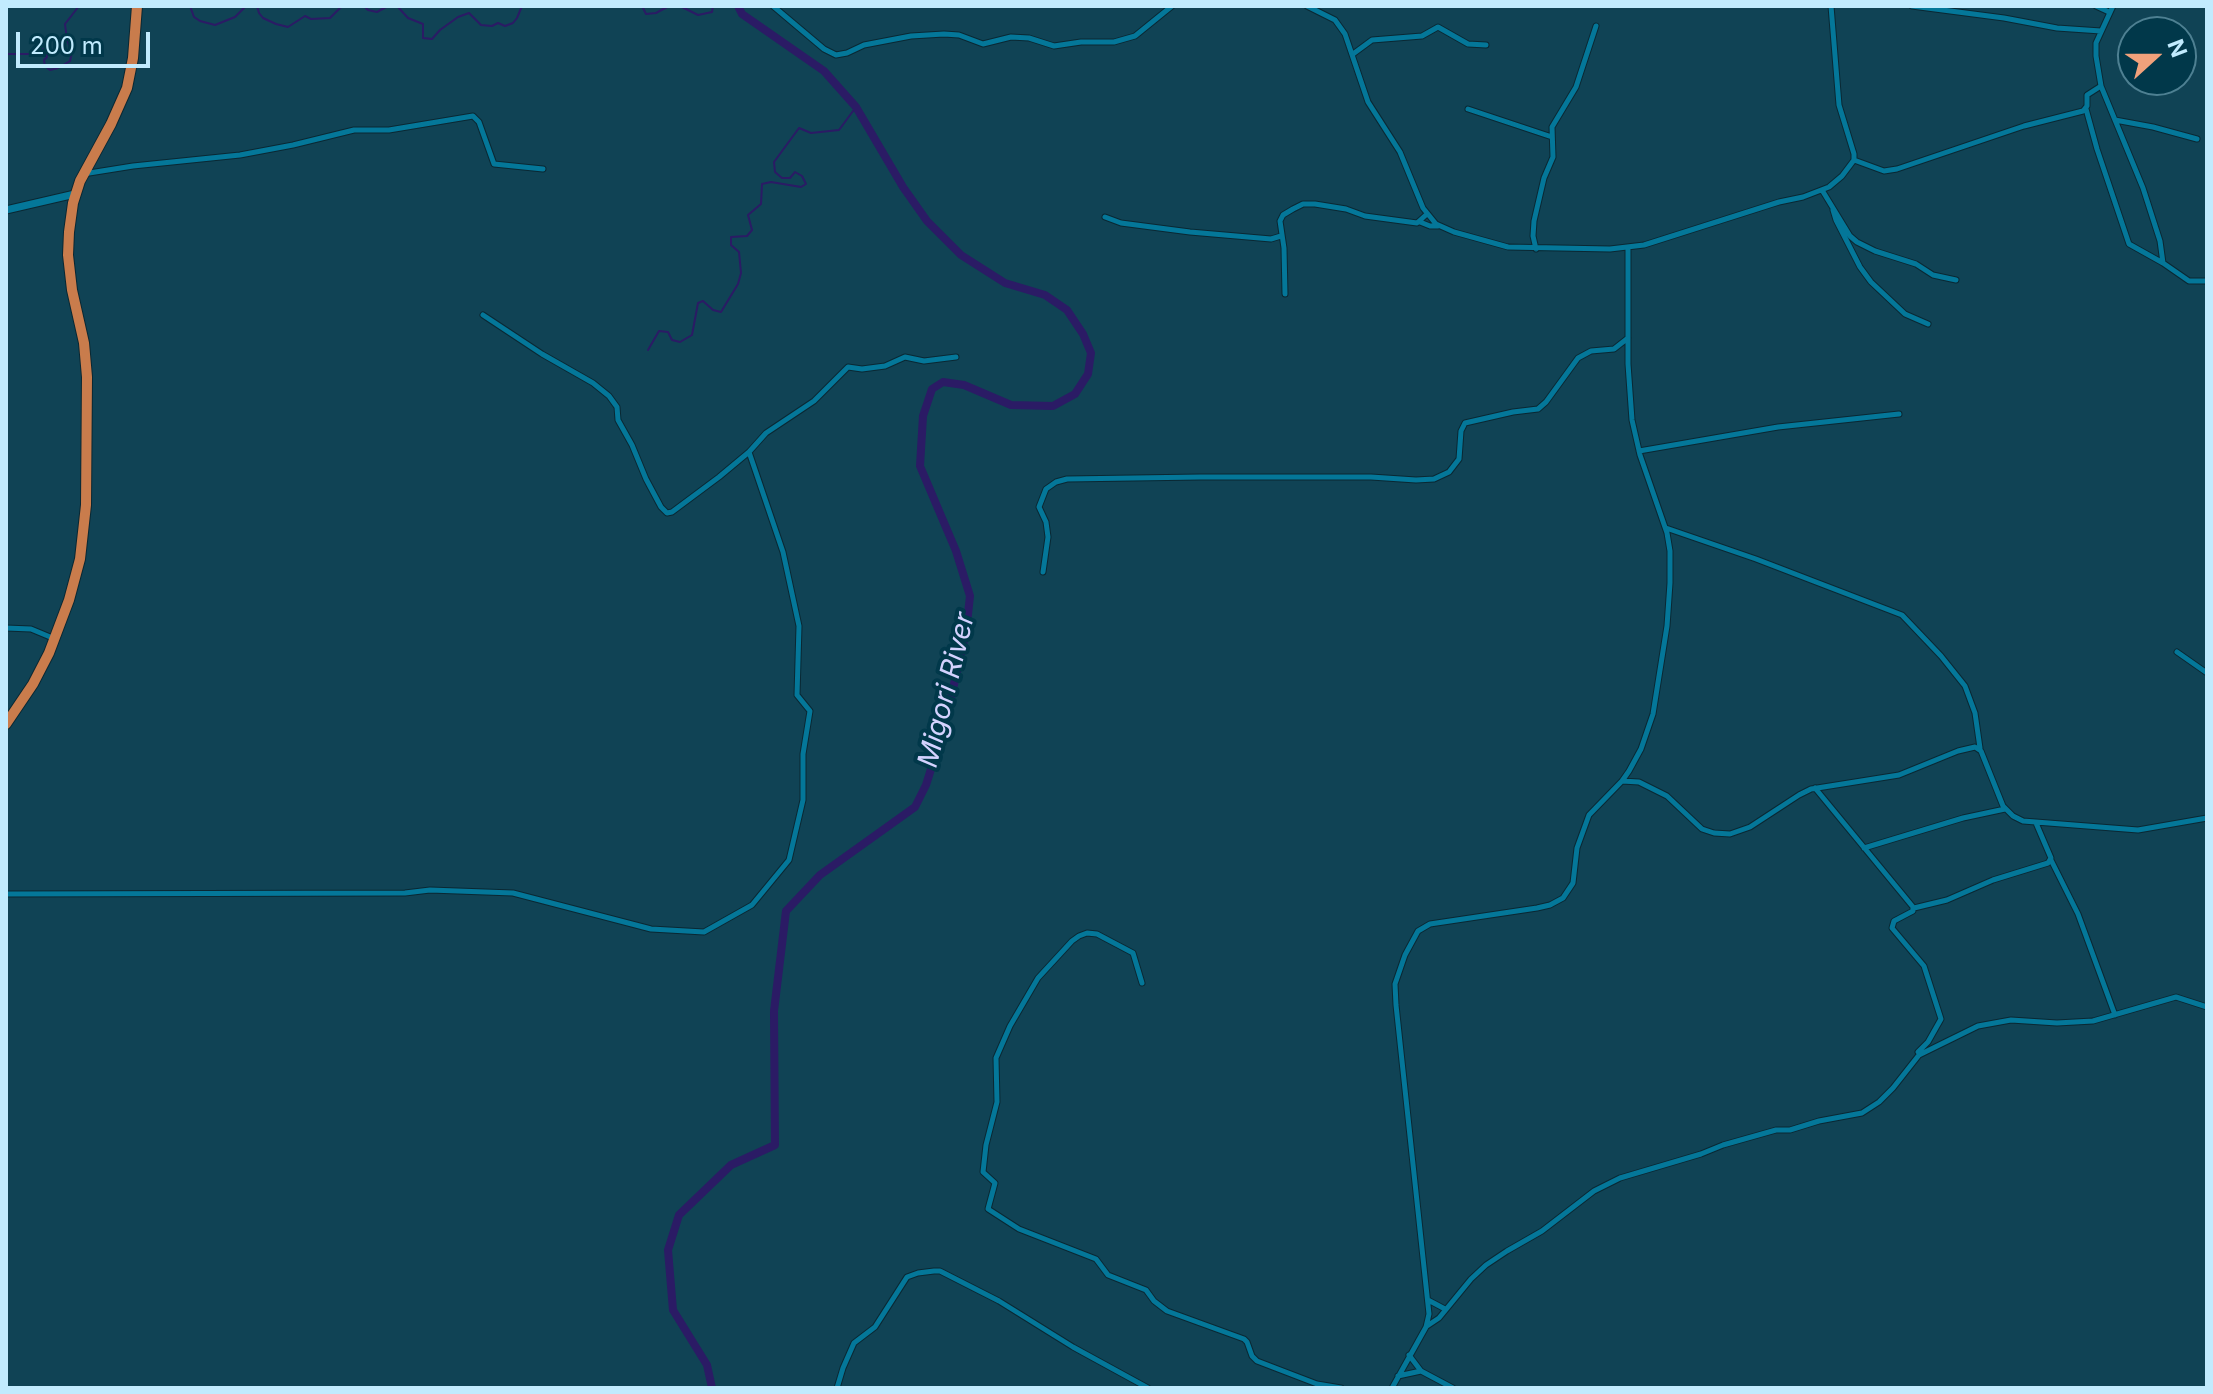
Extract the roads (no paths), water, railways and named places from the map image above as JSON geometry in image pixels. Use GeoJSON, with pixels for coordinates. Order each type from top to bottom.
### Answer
{"type":"FeatureCollection","features":[{"type":"Feature","properties":{"kind":"highway"},"geometry":{"type":"LineString","coordinates":[[6,724],[33,684],[56,639],[77,570],[86,505],[87,377],[68,255],[70,221],[83,174],[127,88],[137,6]]}},
{"type":"Feature","properties":{"kind":"street"},"geometry":{"type":"LineString","coordinates":[[773,6],[824,49],[836,55],[864,45],[911,36],[944,34],[959,35],[983,44],[1011,37],[1029,38],[1054,46],[1114,42],[1135,36],[1172,6]]}},
{"type":"Feature","properties":{"kind":"street"},"geometry":{"type":"LineString","coordinates":[[1307,6],[1335,20],[1345,34],[1368,102],[1400,152],[1427,214],[1439,226],[1454,232],[1508,247],[1536,249],[1628,248],[1822,190],[1842,176],[1854,160],[1839,105],[1831,6]]}},
{"type":"Feature","properties":{"kind":"street"},"geometry":{"type":"LineString","coordinates":[[1912,6],[1965,10],[2057,28],[2101,31]]}},
{"type":"Feature","properties":{"kind":"street"},"geometry":{"type":"LineString","coordinates":[[2096,6],[2111,9],[2095,50],[2101,86],[2152,214],[2163,263]]}},
{"type":"Feature","properties":{"kind":"street"},"geometry":{"type":"LineString","coordinates":[[1536,249],[1534,221],[1544,178],[1553,157],[1554,122],[1576,87],[1596,26]]}},
{"type":"Feature","properties":{"kind":"street"},"geometry":{"type":"LineString","coordinates":[[1353,54],[1372,40],[1422,36],[1438,27],[1468,44],[1486,45]]}},
{"type":"Feature","properties":{"kind":"street"},"geometry":{"type":"LineString","coordinates":[[2101,86],[2087,95],[2086,109],[2129,244],[2189,281],[2207,281]]}},
{"type":"Feature","properties":{"kind":"street"},"geometry":{"type":"LineString","coordinates":[[1468,109],[1552,137]]}},
{"type":"Feature","properties":{"kind":"street"},"geometry":{"type":"LineString","coordinates":[[1854,160],[1884,171],[1897,169],[1985,138],[2086,109]]}},
{"type":"Feature","properties":{"kind":"street"},"geometry":{"type":"LineString","coordinates":[[83,174],[240,155],[354,130],[389,130],[473,116],[479,122],[494,164],[543,169]]}},
{"type":"Feature","properties":{"kind":"street"},"geometry":{"type":"LineString","coordinates":[[2114,119],[2197,139]]}},
{"type":"Feature","properties":{"kind":"street"},"geometry":{"type":"LineString","coordinates":[[1822,190],[1850,236],[1861,244],[1916,264],[1933,275],[1956,280]]}},
{"type":"Feature","properties":{"kind":"street"},"geometry":{"type":"LineString","coordinates":[[6,210],[75,194]]}},
{"type":"Feature","properties":{"kind":"street"},"geometry":{"type":"LineString","coordinates":[[1285,294],[1281,217],[1297,206],[1306,204],[1346,209],[1365,216],[1439,226]]}},
{"type":"Feature","properties":{"kind":"street"},"geometry":{"type":"LineString","coordinates":[[1833,209],[1860,267],[1871,282],[1905,314],[1928,324]]}},
{"type":"Feature","properties":{"kind":"street"},"geometry":{"type":"LineString","coordinates":[[1420,222],[1427,214]]}},
{"type":"Feature","properties":{"kind":"street"},"geometry":{"type":"LineString","coordinates":[[1105,217],[1121,223],[1190,232],[1271,239],[1281,236]]}},
{"type":"Feature","properties":{"kind":"street"},"geometry":{"type":"LineString","coordinates":[[1392,1388],[1426,1327],[1429,1314],[1396,1005],[1397,975],[1414,937],[1424,926],[1537,908],[1563,898],[1573,883],[1577,848],[1589,815],[1629,771],[1647,735],[1653,714],[1670,583],[1670,551],[1639,451],[1631,410],[1628,248]]}},
{"type":"Feature","properties":{"kind":"street"},"geometry":{"type":"LineString","coordinates":[[483,315],[609,396],[617,407],[618,420],[646,479],[666,512],[672,512],[749,452],[766,433],[814,401],[848,367],[885,366],[905,357],[924,361],[956,357]]}},
{"type":"Feature","properties":{"kind":"street"},"geometry":{"type":"LineString","coordinates":[[1043,572],[1048,537],[1039,507],[1046,489],[1056,482],[1067,479],[1190,477],[1434,479],[1449,472],[1459,459],[1461,431],[1465,423],[1538,409],[1578,358],[1591,351],[1614,349],[1628,338]]}},
{"type":"Feature","properties":{"kind":"street"},"geometry":{"type":"LineString","coordinates":[[1639,451],[1778,427],[1899,414]]}},
{"type":"Feature","properties":{"kind":"street"},"geometry":{"type":"LineString","coordinates":[[6,894],[405,893],[430,890],[513,893],[651,929],[704,932],[752,905],[789,860],[803,800],[803,754],[810,711],[797,695],[799,626],[783,552],[749,452]]}},
{"type":"Feature","properties":{"kind":"street"},"geometry":{"type":"LineString","coordinates":[[1665,528],[1902,615],[1965,686],[1975,713],[1980,748],[1998,797],[2005,809],[2017,819],[2138,830],[2207,818]]}},
{"type":"Feature","properties":{"kind":"street"},"geometry":{"type":"LineString","coordinates":[[6,628],[31,629],[56,639]]}},
{"type":"Feature","properties":{"kind":"street"},"geometry":{"type":"LineString","coordinates":[[2177,652],[2207,673]]}},
{"type":"Feature","properties":{"kind":"street"},"geometry":{"type":"LineString","coordinates":[[1629,771],[1639,782],[1672,800],[1702,829],[1730,834],[1750,827],[1815,788],[1886,778],[1917,769],[1958,751],[1980,748]]}},
{"type":"Feature","properties":{"kind":"street"},"geometry":{"type":"LineString","coordinates":[[1622,781],[1639,782]]}},
{"type":"Feature","properties":{"kind":"street"},"geometry":{"type":"LineString","coordinates":[[1815,788],[1914,908]]}},
{"type":"Feature","properties":{"kind":"street"},"geometry":{"type":"LineString","coordinates":[[1864,848],[1963,818],[2005,809]]}},
{"type":"Feature","properties":{"kind":"street"},"geometry":{"type":"LineString","coordinates":[[2036,823],[2078,914],[2115,1015]]}},
{"type":"Feature","properties":{"kind":"street"},"geometry":{"type":"LineString","coordinates":[[1426,1327],[1439,1318],[1486,1265],[1542,1231],[1584,1197],[1605,1185],[1776,1130],[1790,1130],[1862,1113],[1879,1102],[1931,1038],[1941,1019],[1924,966],[1892,928],[1894,921],[1914,908],[1947,900],[1993,880],[2045,865],[2051,860]]}},
{"type":"Feature","properties":{"kind":"street"},"geometry":{"type":"LineString","coordinates":[[1142,983],[1133,953],[1097,934],[1087,933],[1072,941],[1038,978],[999,1046],[996,1058],[997,1102],[983,1172],[995,1183],[988,1209],[1019,1229],[1096,1259],[1110,1277],[1146,1290],[1167,1311],[1244,1339],[1257,1361],[1317,1384],[1341,1388]]}},
{"type":"Feature","properties":{"kind":"street"},"geometry":{"type":"LineString","coordinates":[[1911,1064],[1923,1052],[1962,1032],[1993,1022],[2077,1023],[2176,997],[2207,1007]]}},
{"type":"Feature","properties":{"kind":"street"},"geometry":{"type":"LineString","coordinates":[[837,1388],[854,1343],[875,1327],[907,1277],[934,1271],[940,1271],[999,1301],[1073,1347],[1148,1388]]}},
{"type":"Feature","properties":{"kind":"street"},"geometry":{"type":"LineString","coordinates":[[1427,1299],[1445,1309]]}},
{"type":"Feature","properties":{"kind":"street"},"geometry":{"type":"LineString","coordinates":[[1409,1354],[1421,1371],[1453,1388]]}},
{"type":"Feature","properties":{"kind":"street"},"geometry":{"type":"LineString","coordinates":[[1397,1376],[1421,1371]]}},
{"type":"Feature","properties":{"kind":"waterway"},"geometry":{"type":"LineString","coordinates":[[6,54],[32,54],[43,49],[47,57],[45,66],[50,70],[70,61],[72,52],[65,24],[79,6]]}},
{"type":"Feature","properties":{"kind":"waterway"},"geometry":{"type":"LineString","coordinates":[[190,6],[194,17],[215,25],[235,17],[246,6]]}},
{"type":"Feature","properties":{"kind":"waterway"},"geometry":{"type":"LineString","coordinates":[[257,6],[263,18],[288,27],[305,16],[311,19],[330,18],[342,6]]}},
{"type":"Feature","properties":{"kind":"waterway"},"geometry":{"type":"LineString","coordinates":[[364,6],[377,12],[388,6]]}},
{"type":"Feature","properties":{"kind":"waterway"},"geometry":{"type":"LineString","coordinates":[[397,6],[408,18],[423,24],[423,38],[432,39],[458,17],[469,13],[481,25],[498,23],[505,26],[513,23],[522,6]]}},
{"type":"Feature","properties":{"kind":"waterway"},"geometry":{"type":"LineString","coordinates":[[642,6],[646,14],[669,6]]}},
{"type":"Feature","properties":{"kind":"waterway"},"geometry":{"type":"LineString","coordinates":[[675,6],[698,15],[712,12],[713,6]]}},
{"type":"Feature","properties":{"kind":"waterway","name":"Migori River"},"geometry":{"type":"LineString","coordinates":[[712,1388],[707,1365],[673,1310],[668,1250],[679,1215],[731,1165],[775,1145],[774,1011],[786,911],[820,875],[915,807],[926,785],[944,728],[966,632],[970,596],[956,551],[920,466],[923,416],[932,389],[943,382],[964,385],[1011,405],[1053,406],[1075,394],[1088,374],[1091,353],[1067,310],[1045,295],[1005,283],[961,255],[927,221],[856,107],[824,71],[742,14],[738,6]]}},
{"type":"Feature","properties":{"kind":"waterway"},"geometry":{"type":"LineString","coordinates":[[648,350],[659,331],[668,332],[672,340],[680,342],[692,335],[698,303],[703,301],[713,310],[721,312],[741,273],[739,252],[731,245],[731,237],[747,236],[752,230],[748,215],[761,204],[762,184],[771,182],[801,187],[806,184],[802,176],[795,172],[790,178],[782,178],[775,172],[774,162],[799,128],[811,133],[839,130],[856,107]]}}]}
